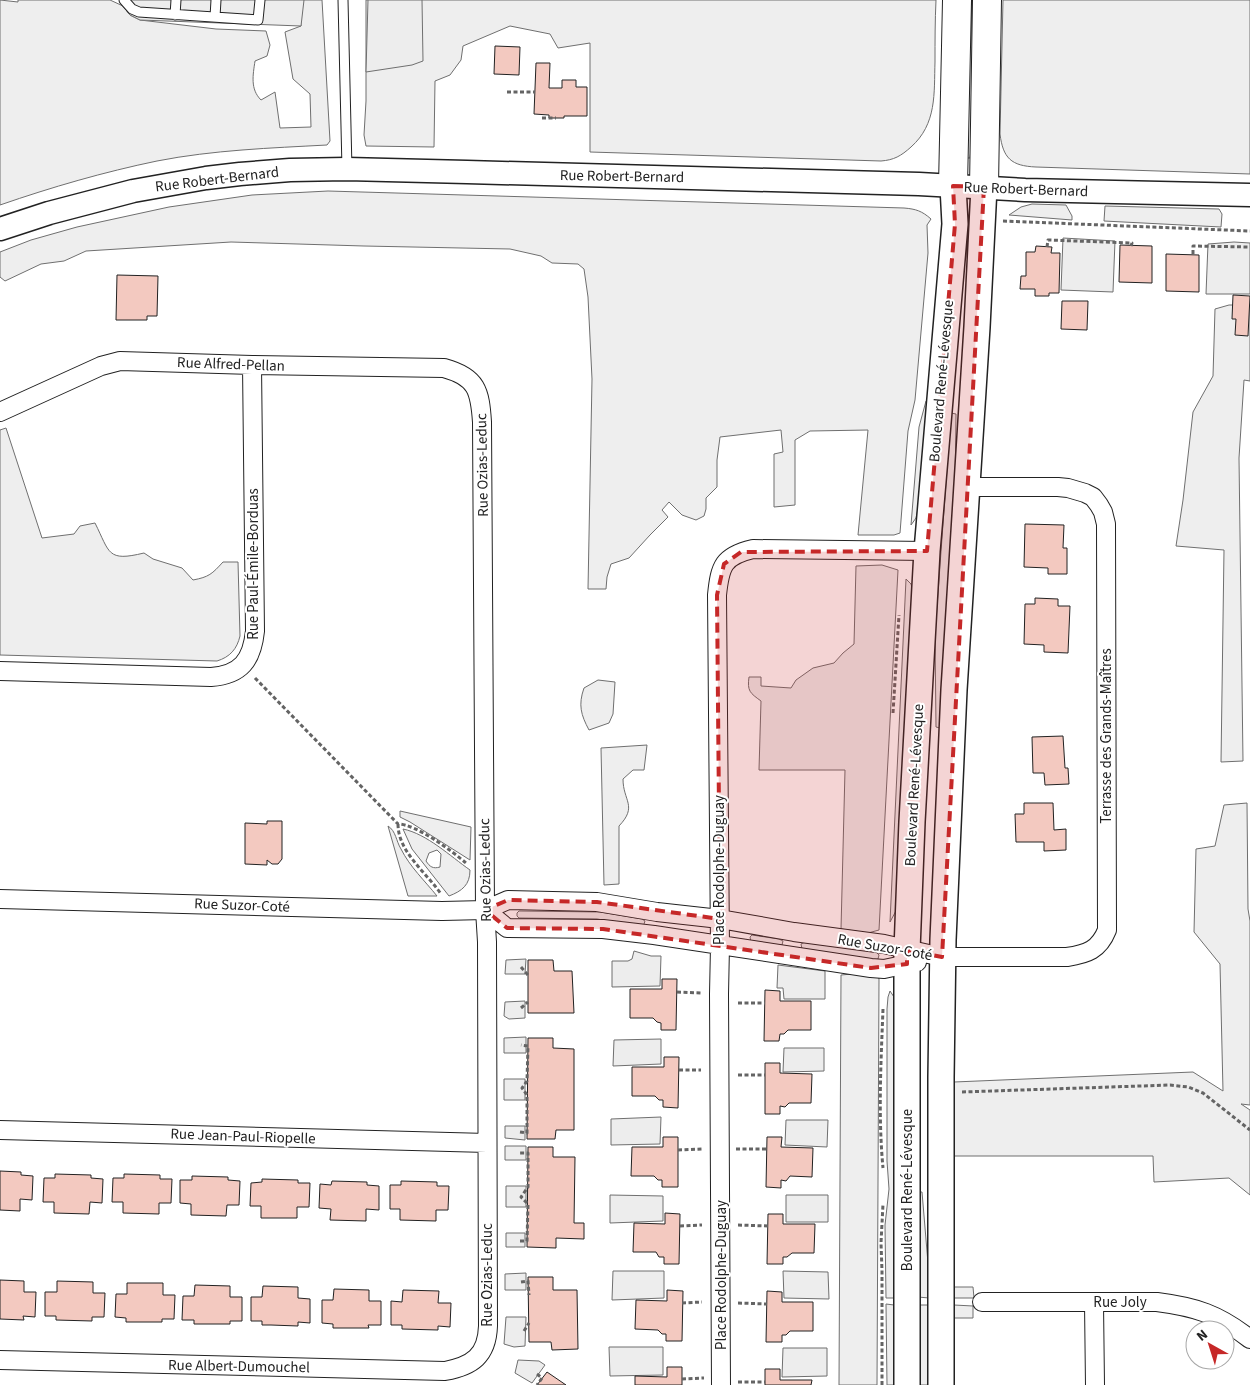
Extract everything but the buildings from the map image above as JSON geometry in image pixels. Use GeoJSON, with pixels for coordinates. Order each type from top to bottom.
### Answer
{"type":"FeatureCollection","features":[{"type":"Feature","properties":{"kind":"highway"},"geometry":{"type":"LineString","coordinates":[[953,186],[957,0]]}},
{"type":"Feature","properties":{"kind":"highway"},"geometry":{"type":"LineString","coordinates":[[984,187],[987,0]]}},
{"type":"Feature","properties":{"kind":"main road","name":"Boulevard René-Lévesque"},"geometry":{"type":"LineString","coordinates":[[907,1385],[907,957],[912,822],[927,551],[954,224],[953,186]]}},
{"type":"Feature","properties":{"kind":"main road","name":"Boulevard René-Lévesque"},"geometry":{"type":"LineString","coordinates":[[941,1385],[942,957],[953,709],[984,187]]}},
{"type":"Feature","properties":{"kind":"street","name":"Rue Robert-Bernard"},"geometry":{"type":"LineString","coordinates":[[0,229],[104,197],[179,182],[265,172],[347,169],[1250,195]]}},
{"type":"Feature","properties":{"kind":"street","name":"Rue Alfred-Pellan"},"geometry":{"type":"LineString","coordinates":[[0,412],[101,366],[120,361],[444,368],[461,374],[470,380]]}},
{"type":"Feature","properties":{"kind":"street","name":"Rue Paul-Émile-Borduas"},"geometry":{"type":"LineString","coordinates":[[0,671],[211,677],[232,673],[247,660],[254,646],[255,631],[252,365]]}},
{"type":"Feature","properties":{"kind":"street","name":"Rue Ozias-Leduc"},"geometry":{"type":"LineString","coordinates":[[470,380],[478,391],[482,422],[485,910],[487,942],[488,1332],[484,1347],[475,1359]]}},
{"type":"Feature","properties":{"kind":"street","name":"Terrasse des Grands-Maîtres"},"geometry":{"type":"LineString","coordinates":[[942,957],[1067,957],[1079,955],[1097,947],[1103,940],[1107,930],[1106,524],[1103,512],[1093,497],[1068,488],[967,487]]}},
{"type":"Feature","properties":{"kind":"street","name":"Place Rodolphe-Duguay"},"geometry":{"type":"LineString","coordinates":[[721,1384],[717,595],[720,575],[724,564],[732,556],[753,549],[927,551]]}},
{"type":"Feature","properties":{"kind":"street","name":"Rue Suzor-Coté"},"geometry":{"type":"LineString","coordinates":[[0,899],[442,911],[485,910],[508,900],[597,902],[884,944],[907,957]]}},
{"type":"Feature","properties":{"kind":"street","name":"Rue Suzor-Coté"},"geometry":{"type":"LineString","coordinates":[[485,910],[507,928],[603,929],[884,969],[907,957],[942,957]]}},
{"type":"Feature","properties":{"kind":"street"},"geometry":{"type":"LineString","coordinates":[[654,935],[657,912]]}},
{"type":"Feature","properties":{"kind":"street"},"geometry":{"type":"LineString","coordinates":[[791,956],[794,932]]}},
{"type":"Feature","properties":{"kind":"street","name":"Rue Jean-Paul-Riopelle"},"geometry":{"type":"LineString","coordinates":[[0,1130],[487,1143]]}},
{"type":"Feature","properties":{"kind":"street","name":"Rue Joly"},"geometry":{"type":"LineString","coordinates":[[982,1302],[1156,1302],[1190,1307],[1210,1314],[1250,1339]]}},
{"type":"Feature","properties":{"kind":"street"},"geometry":{"type":"LineString","coordinates":[[1094,1303],[1094,1385]]}},
{"type":"Feature","properties":{"kind":"street","name":"Rue Albert-Dumouchel"},"geometry":{"type":"LineString","coordinates":[[0,1360],[445,1370],[465,1366],[475,1359]]}},
{"type":"Feature","properties":{"kind":"lane"},"geometry":{"type":"LineString","coordinates":[[124,0],[132,9],[139,12],[258,20],[260,0]]}},
{"type":"Feature","properties":{"kind":"lane"},"geometry":{"type":"LineString","coordinates":[[175,14],[176,0]]}},
{"type":"Feature","properties":{"kind":"lane"},"geometry":{"type":"LineString","coordinates":[[215,17],[216,0]]}},
{"type":"Feature","properties":{"kind":"lane"},"geometry":{"type":"LineString","coordinates":[[343,0],[347,169]]}},
{"type":"Feature","properties":{"kind":"path"},"geometry":{"type":"LineString","coordinates":[[507,92],[535,92]]}},
{"type":"Feature","properties":{"kind":"path"},"geometry":{"type":"LineString","coordinates":[[542,118],[556,118]]}},
{"type":"Feature","properties":{"kind":"path"},"geometry":{"type":"LineString","coordinates":[[1005,221],[1250,231]]}},
{"type":"Feature","properties":{"kind":"path"},"geometry":{"type":"LineString","coordinates":[[1048,247],[1048,240],[1132,243],[1131,246]]}},
{"type":"Feature","properties":{"kind":"path"},"geometry":{"type":"LineString","coordinates":[[1193,254],[1193,246],[1250,246]]}},
{"type":"Feature","properties":{"kind":"path"},"geometry":{"type":"LineString","coordinates":[[253,676],[398,824],[398,832],[407,852],[444,896]]}},
{"type":"Feature","properties":{"kind":"path"},"geometry":{"type":"LineString","coordinates":[[398,824],[411,826],[470,866]]}},
{"type":"Feature","properties":{"kind":"path"},"geometry":{"type":"LineString","coordinates":[[521,966],[528,975]]}},
{"type":"Feature","properties":{"kind":"path"},"geometry":{"type":"LineString","coordinates":[[677,992],[719,999],[764,1003]]}},
{"type":"Feature","properties":{"kind":"path"},"geometry":{"type":"LineString","coordinates":[[521,1008],[528,1002]]}},
{"type":"Feature","properties":{"kind":"path","name":"Boulevard René-Lévesque"},"geometry":{"type":"LineString","coordinates":[[883,1002],[880,1098],[880,1137],[883,1169]]}},
{"type":"Feature","properties":{"kind":"path"},"geometry":{"type":"LineString","coordinates":[[520,1132],[527,1133],[527,1096],[522,1088],[527,1081],[528,1046],[521,1045]]}},
{"type":"Feature","properties":{"kind":"path"},"geometry":{"type":"LineString","coordinates":[[719,1075],[765,1075]]}},
{"type":"Feature","properties":{"kind":"path"},"geometry":{"type":"LineString","coordinates":[[954,1092],[1170,1085],[1188,1087],[1203,1093],[1250,1130]]}},
{"type":"Feature","properties":{"kind":"path"},"geometry":{"type":"LineString","coordinates":[[678,1150],[766,1149]]}},
{"type":"Feature","properties":{"kind":"path"},"geometry":{"type":"LineString","coordinates":[[520,1153],[528,1153],[528,1187],[521,1197],[528,1204],[527,1241],[520,1241]]}},
{"type":"Feature","properties":{"kind":"path","name":"Boulevard René-Lévesque"},"geometry":{"type":"LineString","coordinates":[[882,1385],[881,1235],[883,1199]]}},
{"type":"Feature","properties":{"kind":"path"},"geometry":{"type":"LineString","coordinates":[[521,1282],[528,1281],[528,1295]]}},
{"type":"Feature","properties":{"kind":"path"},"geometry":{"type":"LineString","coordinates":[[524,1331],[529,1323]]}},
{"type":"Feature","properties":{"kind":"path"},"geometry":{"type":"LineString","coordinates":[[537,1374],[542,1378],[538,1385]]}},
{"type":"Feature","properties":{"kind":"path"},"geometry":{"type":"LineString","coordinates":[[721,1384],[765,1382]]}},
{"type":"Feature","properties":{"kind":"highlighted area"},"geometry":{"type":"Polygon","coordinates":[[[953,186],[984,187],[942,957],[907,950],[907,964],[871,968],[603,929],[507,928],[485,910],[508,900],[597,902],[720,919],[717,595],[724,564],[741,552],[927,551],[955,224],[953,186]]]}},
{"type":"Feature","properties":{"kind":"shaded area"},"geometry":{"type":"Polygon","coordinates":[[[0,0],[18,2],[18,0],[110,0],[123,6],[130,15],[140,20],[216,29],[266,31],[270,45],[267,56],[255,61],[254,87],[261,100],[275,92],[280,128],[311,127],[310,94],[293,79],[285,32],[301,26],[299,0],[322,0],[330,141],[327,145],[263,148],[157,161],[78,180],[0,205],[0,0]]]}},
{"type":"Feature","properties":{"kind":"shaded area"},"geometry":{"type":"Polygon","coordinates":[[[122,0],[304,0],[301,26],[140,20],[130,15],[123,6],[122,0]]]}},
{"type":"Feature","properties":{"kind":"shaded area"},"geometry":{"type":"Polygon","coordinates":[[[366,0],[936,0],[934,96],[930,118],[926,128],[911,147],[894,159],[881,161],[590,152],[590,43],[558,48],[550,34],[510,26],[463,46],[461,60],[450,75],[435,81],[434,147],[366,146],[364,135],[366,0]]]}},
{"type":"Feature","properties":{"kind":"shaded area"},"geometry":{"type":"Polygon","coordinates":[[[368,0],[422,0],[423,61],[412,65],[366,72],[368,0]]]}},
{"type":"Feature","properties":{"kind":"shaded area"},"geometry":{"type":"Polygon","coordinates":[[[969,0],[978,0],[975,115],[970,158],[964,158],[969,0]]]}},
{"type":"Feature","properties":{"kind":"shaded area"},"geometry":{"type":"Polygon","coordinates":[[[1003,0],[1250,0],[1250,174],[1036,167],[1020,165],[1014,162],[1006,155],[1003,149],[1000,134],[1003,0]]]}},
{"type":"Feature","properties":{"kind":"shaded area"},"geometry":{"type":"Polygon","coordinates":[[[328,191],[904,208],[925,214],[931,219],[927,225],[928,253],[915,400],[908,431],[900,533],[894,535],[858,535],[868,430],[810,431],[795,440],[795,505],[774,507],[774,454],[783,452],[781,430],[720,437],[717,460],[717,487],[706,498],[704,516],[696,520],[682,515],[669,502],[662,510],[668,517],[629,558],[611,564],[606,589],[588,589],[592,379],[588,297],[584,269],[578,264],[552,263],[541,256],[510,249],[231,242],[86,251],[64,261],[41,264],[5,281],[0,277],[0,252],[31,240],[77,227],[169,207],[252,195],[328,191]]]}},
{"type":"Feature","properties":{"kind":"shaded area"},"geometry":{"type":"Polygon","coordinates":[[[1032,204],[1066,205],[1072,220],[1009,215],[1021,207],[1032,204]]]}},
{"type":"Feature","properties":{"kind":"shaded area"},"geometry":{"type":"Polygon","coordinates":[[[1105,206],[1219,209],[1222,214],[1221,227],[1104,221],[1105,206]]]}},
{"type":"Feature","properties":{"kind":"shaded area"},"geometry":{"type":"Polygon","coordinates":[[[1063,238],[1115,241],[1113,292],[1061,290],[1063,238]]]}},
{"type":"Feature","properties":{"kind":"shaded area"},"geometry":{"type":"Polygon","coordinates":[[[1250,243],[1250,294],[1206,294],[1208,244],[1250,243]]]}},
{"type":"Feature","properties":{"kind":"shaded area"},"geometry":{"type":"Polygon","coordinates":[[[1229,305],[1250,305],[1250,381],[1244,380],[1239,458],[1243,761],[1221,762],[1224,550],[1176,546],[1193,412],[1213,376],[1215,309],[1229,305]]]}},
{"type":"Feature","properties":{"kind":"shaded area"},"geometry":{"type":"Polygon","coordinates":[[[929,400],[919,504],[916,518],[911,525],[919,427],[926,401],[929,400]]]}},
{"type":"Feature","properties":{"kind":"shaded area"},"geometry":{"type":"Polygon","coordinates":[[[951,413],[956,414],[955,493],[940,728],[936,727],[935,635],[951,413]]]}},
{"type":"Feature","properties":{"kind":"shaded area"},"geometry":{"type":"Polygon","coordinates":[[[6,428],[42,538],[74,534],[80,526],[95,523],[111,553],[132,556],[144,553],[153,559],[182,568],[193,580],[210,574],[223,562],[238,562],[240,636],[232,652],[217,661],[0,655],[0,430],[6,428]]]}},
{"type":"Feature","properties":{"kind":"shaded area"},"geometry":{"type":"Polygon","coordinates":[[[882,565],[898,570],[879,930],[868,933],[841,929],[845,770],[759,770],[761,701],[750,691],[748,682],[749,677],[761,677],[761,686],[791,688],[796,680],[813,668],[834,663],[854,644],[856,566],[882,565]]]}},
{"type":"Feature","properties":{"kind":"shaded area"},"geometry":{"type":"Polygon","coordinates":[[[906,579],[911,584],[913,591],[897,909],[890,922],[906,579]]]}},
{"type":"Feature","properties":{"kind":"shaded area"},"geometry":{"type":"Polygon","coordinates":[[[598,680],[615,682],[613,714],[609,723],[589,730],[582,715],[581,700],[584,688],[598,680]]]}},
{"type":"Feature","properties":{"kind":"shaded area"},"geometry":{"type":"Polygon","coordinates":[[[647,745],[644,770],[633,770],[623,779],[629,808],[625,819],[619,826],[619,884],[604,885],[601,748],[647,745]]]}},
{"type":"Feature","properties":{"kind":"shaded area"},"geometry":{"type":"Polygon","coordinates":[[[1247,803],[1248,909],[1250,921],[1250,1105],[1241,1104],[1250,1110],[1250,1195],[1229,1178],[1154,1182],[1153,1156],[954,1156],[954,1082],[1193,1072],[1223,1091],[1220,964],[1194,932],[1196,849],[1215,846],[1224,805],[1247,803]]]}},
{"type":"Feature","properties":{"kind":"shaded area"},"geometry":{"type":"Polygon","coordinates":[[[400,811],[471,827],[470,860],[400,817],[400,811]]]}},
{"type":"Feature","properties":{"kind":"shaded area"},"geometry":{"type":"Polygon","coordinates":[[[388,826],[396,836],[399,846],[409,862],[437,896],[408,896],[388,826]]]}},
{"type":"Feature","properties":{"kind":"shaded area"},"geometry":{"type":"Polygon","coordinates":[[[403,829],[429,840],[470,870],[467,884],[458,892],[449,896],[412,849],[403,829]],[[437,850],[429,853],[426,861],[432,867],[440,867],[441,854],[437,850]]]}},
{"type":"Feature","properties":{"kind":"shaded area"},"geometry":{"type":"Polygon","coordinates":[[[519,911],[600,912],[645,921],[643,927],[597,919],[519,918],[517,913],[519,911]]]}},
{"type":"Feature","properties":{"kind":"shaded area"},"geometry":{"type":"Polygon","coordinates":[[[752,935],[779,939],[783,941],[782,945],[751,942],[750,937],[752,935]]]}},
{"type":"Feature","properties":{"kind":"shaded area"},"geometry":{"type":"Polygon","coordinates":[[[805,942],[876,952],[879,955],[878,959],[874,960],[802,949],[801,944],[805,942]]]}},
{"type":"Feature","properties":{"kind":"shaded area"},"geometry":{"type":"Polygon","coordinates":[[[634,951],[651,956],[661,956],[660,986],[612,987],[612,961],[628,961],[632,959],[634,951]]]}},
{"type":"Feature","properties":{"kind":"shaded area"},"geometry":{"type":"Polygon","coordinates":[[[526,959],[525,974],[505,974],[506,960],[526,959]]]}},
{"type":"Feature","properties":{"kind":"shaded area"},"geometry":{"type":"Polygon","coordinates":[[[778,965],[825,971],[825,999],[784,999],[783,988],[777,988],[778,965]]]}},
{"type":"Feature","properties":{"kind":"shaded area"},"geometry":{"type":"Polygon","coordinates":[[[841,975],[869,975],[879,978],[877,1385],[839,1385],[841,975]]]}},
{"type":"Feature","properties":{"kind":"shaded area"},"geometry":{"type":"Polygon","coordinates":[[[890,991],[894,997],[894,1298],[886,1298],[885,1225],[889,1189],[887,1161],[887,1009],[890,991]]]}},
{"type":"Feature","properties":{"kind":"shaded area"},"geometry":{"type":"Polygon","coordinates":[[[525,1001],[525,1018],[509,1019],[504,1016],[505,1002],[525,1001]]]}},
{"type":"Feature","properties":{"kind":"shaded area"},"geometry":{"type":"Polygon","coordinates":[[[526,1037],[526,1053],[504,1053],[504,1038],[526,1037]]]}},
{"type":"Feature","properties":{"kind":"shaded area"},"geometry":{"type":"Polygon","coordinates":[[[661,1039],[661,1064],[613,1066],[614,1040],[661,1039]]]}},
{"type":"Feature","properties":{"kind":"shaded area"},"geometry":{"type":"Polygon","coordinates":[[[784,1048],[824,1048],[824,1071],[783,1072],[784,1048]]]}},
{"type":"Feature","properties":{"kind":"shaded area"},"geometry":{"type":"Polygon","coordinates":[[[504,1079],[525,1079],[525,1100],[504,1100],[504,1079]]]}},
{"type":"Feature","properties":{"kind":"shaded area"},"geometry":{"type":"Polygon","coordinates":[[[661,1117],[660,1144],[611,1145],[611,1119],[661,1117]]]}},
{"type":"Feature","properties":{"kind":"shaded area"},"geometry":{"type":"Polygon","coordinates":[[[786,1120],[828,1120],[827,1147],[785,1145],[786,1120]]]}},
{"type":"Feature","properties":{"kind":"shaded area"},"geometry":{"type":"Polygon","coordinates":[[[505,1126],[525,1126],[525,1140],[505,1138],[505,1126]]]}},
{"type":"Feature","properties":{"kind":"shaded area"},"geometry":{"type":"Polygon","coordinates":[[[505,1146],[526,1146],[526,1160],[505,1160],[505,1146]]]}},
{"type":"Feature","properties":{"kind":"shaded area"},"geometry":{"type":"Polygon","coordinates":[[[506,1186],[526,1186],[526,1207],[506,1207],[506,1186]]]}},
{"type":"Feature","properties":{"kind":"shaded area"},"geometry":{"type":"Polygon","coordinates":[[[916,1192],[922,1192],[929,1275],[929,1298],[918,1297],[916,1192]]]}},
{"type":"Feature","properties":{"kind":"shaded area"},"geometry":{"type":"Polygon","coordinates":[[[610,1195],[663,1196],[663,1221],[610,1223],[610,1195]]]}},
{"type":"Feature","properties":{"kind":"shaded area"},"geometry":{"type":"Polygon","coordinates":[[[786,1195],[828,1195],[828,1222],[786,1222],[786,1195]]]}},
{"type":"Feature","properties":{"kind":"shaded area"},"geometry":{"type":"Polygon","coordinates":[[[506,1233],[525,1233],[525,1247],[506,1247],[506,1233]]]}},
{"type":"Feature","properties":{"kind":"shaded area"},"geometry":{"type":"Polygon","coordinates":[[[613,1271],[664,1271],[664,1298],[612,1300],[613,1271]]]}},
{"type":"Feature","properties":{"kind":"shaded area"},"geometry":{"type":"Polygon","coordinates":[[[783,1271],[828,1272],[829,1299],[784,1298],[783,1271]]]}},
{"type":"Feature","properties":{"kind":"shaded area"},"geometry":{"type":"Polygon","coordinates":[[[526,1273],[526,1290],[505,1290],[505,1274],[526,1273]]]}},
{"type":"Feature","properties":{"kind":"shaded area"},"geometry":{"type":"Polygon","coordinates":[[[954,1287],[973,1287],[974,1298],[954,1298],[954,1287]]]}},
{"type":"Feature","properties":{"kind":"shaded area"},"geometry":{"type":"Polygon","coordinates":[[[886,1304],[894,1305],[894,1385],[887,1385],[886,1304]]]}},
{"type":"Feature","properties":{"kind":"shaded area"},"geometry":{"type":"Polygon","coordinates":[[[918,1305],[930,1305],[931,1385],[919,1385],[918,1305]]]}},
{"type":"Feature","properties":{"kind":"shaded area"},"geometry":{"type":"Polygon","coordinates":[[[954,1305],[973,1306],[973,1318],[954,1318],[954,1305]]]}},
{"type":"Feature","properties":{"kind":"shaded area"},"geometry":{"type":"Polygon","coordinates":[[[506,1317],[526,1317],[525,1346],[514,1347],[504,1344],[506,1317]]]}},
{"type":"Feature","properties":{"kind":"shaded area"},"geometry":{"type":"Polygon","coordinates":[[[609,1347],[663,1347],[663,1375],[610,1376],[609,1347]]]}},
{"type":"Feature","properties":{"kind":"shaded area"},"geometry":{"type":"Polygon","coordinates":[[[783,1348],[827,1348],[827,1376],[782,1377],[783,1348]]]}},
{"type":"Feature","properties":{"kind":"shaded area"},"geometry":{"type":"Polygon","coordinates":[[[518,1360],[539,1361],[545,1365],[532,1383],[515,1373],[518,1360]]]}}]}
